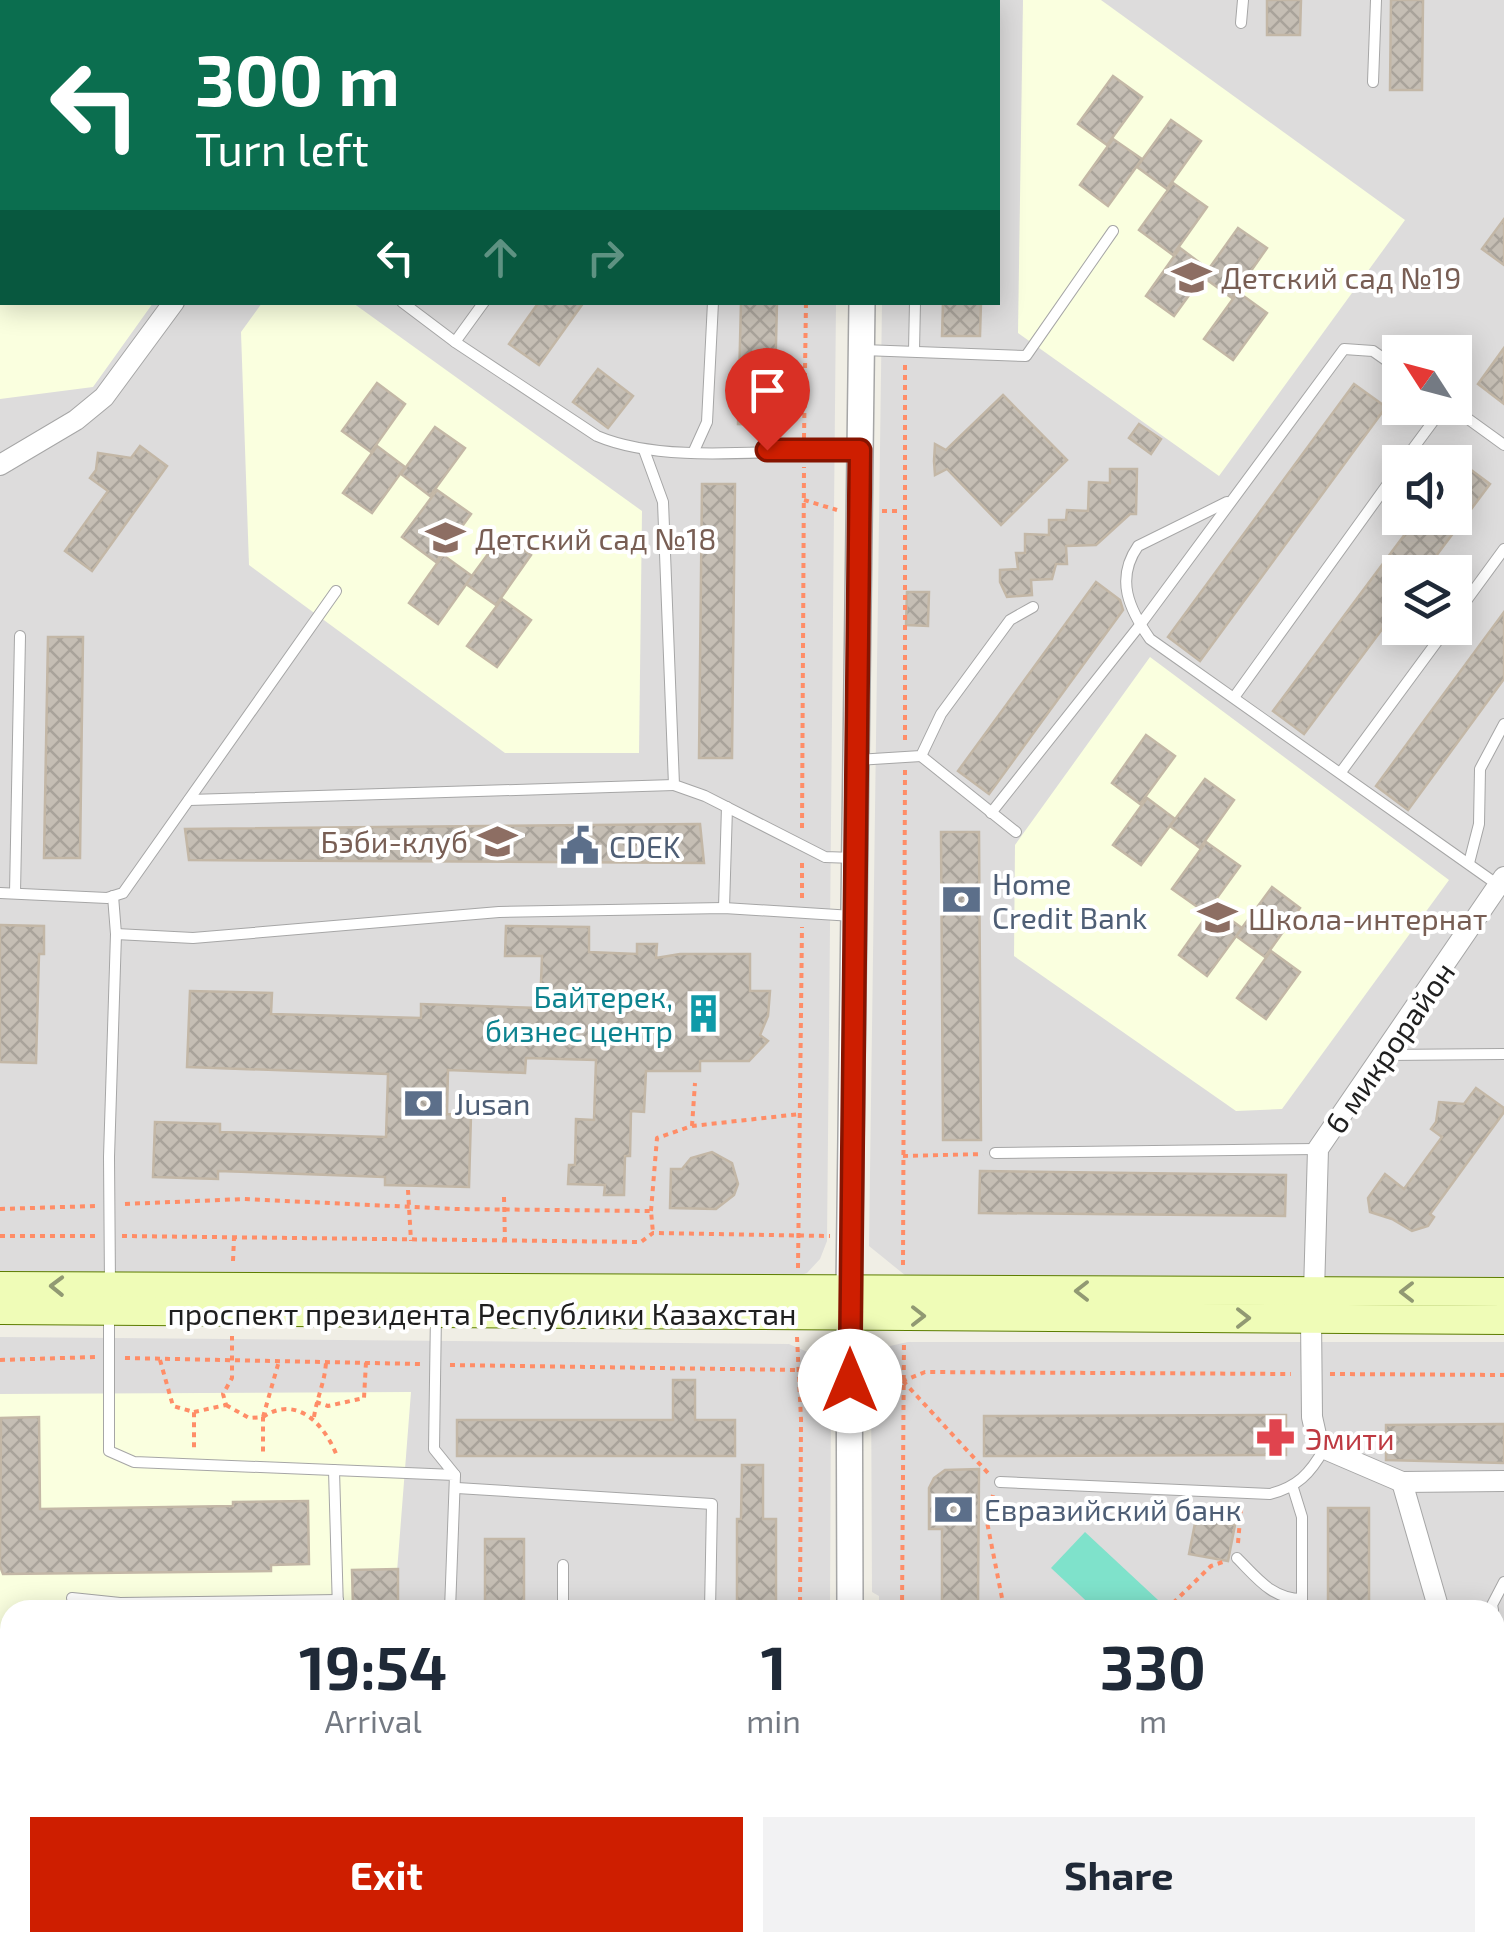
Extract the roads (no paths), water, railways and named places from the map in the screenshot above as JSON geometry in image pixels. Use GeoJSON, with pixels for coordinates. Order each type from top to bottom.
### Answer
{"type":"FeatureCollection","features":[{"type":"Feature","properties":{"kind":"main road","name":"проспект президента Республики Казахстан"},"geometry":{"type":"LineString","coordinates":[[0,1286],[231,1311],[436,1313],[797,1303]]}},
{"type":"Feature","properties":{"kind":"main road","name":"проспект президента Республики Казахстан"},"geometry":{"type":"LineString","coordinates":[[0,1310],[109,1299],[1312,1305],[1504,1292]]}},
{"type":"Feature","properties":{"kind":"main road","name":"проспект президента Республики Казахстан"},"geometry":{"type":"LineString","coordinates":[[1312,1305],[1504,1320]]}},
{"type":"Feature","properties":{"kind":"street"},"geometry":{"type":"LineString","coordinates":[[0,465],[76,420],[104,397],[172,305]]}},
{"type":"Feature","properties":{"kind":"street"},"geometry":{"type":"LineString","coordinates":[[850,1600],[849,1303],[862,305]]}},
{"type":"Feature","properties":{"kind":"street","name":"6 микрорайон"},"geometry":{"type":"LineString","coordinates":[[1325,1448],[1316,1435],[1312,1418],[1318,1149],[1501,881]]}},
{"type":"Feature","properties":{"kind":"street"},"geometry":{"type":"LineString","coordinates":[[1325,1448],[1402,1482],[1504,1481]]}},
{"type":"Feature","properties":{"kind":"street"},"geometry":{"type":"LineString","coordinates":[[1402,1482],[1436,1600]]}},
{"type":"Feature","properties":{"kind":"lane"},"geometry":{"type":"LineString","coordinates":[[1240,23],[1243,0]]}},
{"type":"Feature","properties":{"kind":"lane"},"geometry":{"type":"LineString","coordinates":[[1373,82],[1376,0]]}},
{"type":"Feature","properties":{"kind":"lane"},"geometry":{"type":"LineString","coordinates":[[862,350],[1026,356],[1113,232]]}},
{"type":"Feature","properties":{"kind":"lane"},"geometry":{"type":"LineString","coordinates":[[406,305],[597,436],[621,446],[693,453],[860,450]]}},
{"type":"Feature","properties":{"kind":"lane"},"geometry":{"type":"LineString","coordinates":[[455,342],[482,305]]}},
{"type":"Feature","properties":{"kind":"lane"},"geometry":{"type":"LineString","coordinates":[[693,453],[707,422],[713,305]]}},
{"type":"Feature","properties":{"kind":"lane"},"geometry":{"type":"LineString","coordinates":[[909,351],[915,305]]}},
{"type":"Feature","properties":{"kind":"lane"},"geometry":{"type":"LineString","coordinates":[[991,813],[1140,624],[1344,349],[1373,351],[1382,357]]}},
{"type":"Feature","properties":{"kind":"lane"},"geometry":{"type":"LineString","coordinates":[[1472,422],[1504,445]]}},
{"type":"Feature","properties":{"kind":"lane"},"geometry":{"type":"LineString","coordinates":[[644,450],[663,502],[674,786]]}},
{"type":"Feature","properties":{"kind":"lane"},"geometry":{"type":"LineString","coordinates":[[1235,696],[1382,493]]}},
{"type":"Feature","properties":{"kind":"lane"},"geometry":{"type":"LineString","coordinates":[[1229,501],[1138,546],[1126,574],[1131,613],[1150,639],[1469,863],[1501,881]]}},
{"type":"Feature","properties":{"kind":"lane"},"geometry":{"type":"LineString","coordinates":[[1472,593],[1504,549]]}},
{"type":"Feature","properties":{"kind":"lane"},"geometry":{"type":"LineString","coordinates":[[0,893],[113,896],[122,892],[336,591]]}},
{"type":"Feature","properties":{"kind":"lane"},"geometry":{"type":"LineString","coordinates":[[921,756],[942,714],[1010,620],[1033,607]]}},
{"type":"Feature","properties":{"kind":"lane"},"geometry":{"type":"LineString","coordinates":[[15,893],[20,636]]}},
{"type":"Feature","properties":{"kind":"lane"},"geometry":{"type":"LineString","coordinates":[[1341,772],[1434,645]]}},
{"type":"Feature","properties":{"kind":"lane"},"geometry":{"type":"LineString","coordinates":[[1469,863],[1478,824],[1480,769],[1504,724]]}},
{"type":"Feature","properties":{"kind":"lane"},"geometry":{"type":"LineString","coordinates":[[856,760],[921,756],[1016,832]]}},
{"type":"Feature","properties":{"kind":"lane"},"geometry":{"type":"LineString","coordinates":[[190,800],[674,786],[727,807],[825,857],[855,858]]}},
{"type":"Feature","properties":{"kind":"lane"},"geometry":{"type":"LineString","coordinates":[[724,908],[727,807]]}},
{"type":"Feature","properties":{"kind":"lane"},"geometry":{"type":"LineString","coordinates":[[113,896],[116,934],[109,1205],[109,1451],[134,1462],[455,1475]]}},
{"type":"Feature","properties":{"kind":"lane"},"geometry":{"type":"LineString","coordinates":[[116,934],[193,938],[499,912],[724,908],[854,916]]}},
{"type":"Feature","properties":{"kind":"lane"},"geometry":{"type":"LineString","coordinates":[[1385,1055],[1504,1054]]}},
{"type":"Feature","properties":{"kind":"lane"},"geometry":{"type":"LineString","coordinates":[[995,1153],[1318,1149]]}},
{"type":"Feature","properties":{"kind":"lane"},"geometry":{"type":"LineString","coordinates":[[436,1313],[434,1449],[455,1475],[456,1488],[450,1600]]}},
{"type":"Feature","properties":{"kind":"lane"},"geometry":{"type":"LineString","coordinates":[[1000,1482],[1270,1494],[1293,1488],[1313,1468],[1325,1448]]}},
{"type":"Feature","properties":{"kind":"lane"},"geometry":{"type":"LineString","coordinates":[[338,1470],[338,1600]]}},
{"type":"Feature","properties":{"kind":"lane"},"geometry":{"type":"LineString","coordinates":[[456,1488],[712,1504],[710,1600]]}},
{"type":"Feature","properties":{"kind":"lane"},"geometry":{"type":"LineString","coordinates":[[1293,1488],[1302,1517],[1302,1600]]}},
{"type":"Feature","properties":{"kind":"lane"},"geometry":{"type":"LineString","coordinates":[[1237,1558],[1271,1591],[1288,1600]]}},
{"type":"Feature","properties":{"kind":"lane"},"geometry":{"type":"LineString","coordinates":[[563,1600],[564,1565]]}},
{"type":"Feature","properties":{"kind":"lane"},"geometry":{"type":"LineString","coordinates":[[72,1598],[91,1600]]}},
{"type":"Feature","properties":{"kind":"place","name":"Детский сад №19"},"geometry":{"type":"Point","coordinates":[1191,277]}},
{"type":"Feature","properties":{"kind":"place","name":"Детский сад №18"},"geometry":{"type":"Point","coordinates":[445,538]}},
{"type":"Feature","properties":{"kind":"place","name":"Бэби-клуб"},"geometry":{"type":"Point","coordinates":[498,841]}},
{"type":"Feature","properties":{"kind":"place","name":"CDEK"},"geometry":{"type":"Point","coordinates":[579,846]}},
{"type":"Feature","properties":{"kind":"place","name":"Home Credit Bank"},"geometry":{"type":"Point","coordinates":[962,900]}},
{"type":"Feature","properties":{"kind":"place","name":"Школа-интернат"},"geometry":{"type":"Point","coordinates":[1218,918]}},
{"type":"Feature","properties":{"kind":"place","name":"Байтерек, бизнес центр"},"geometry":{"type":"Point","coordinates":[703,1013]}},
{"type":"Feature","properties":{"kind":"place","name":"Jusan"},"geometry":{"type":"Point","coordinates":[424,1103]}},
{"type":"Feature","properties":{"kind":"place","name":"Эмити"},"geometry":{"type":"Point","coordinates":[1275,1438]}},
{"type":"Feature","properties":{"kind":"place","name":"Евразийский банк"},"geometry":{"type":"Point","coordinates":[954,1509]}}]}
